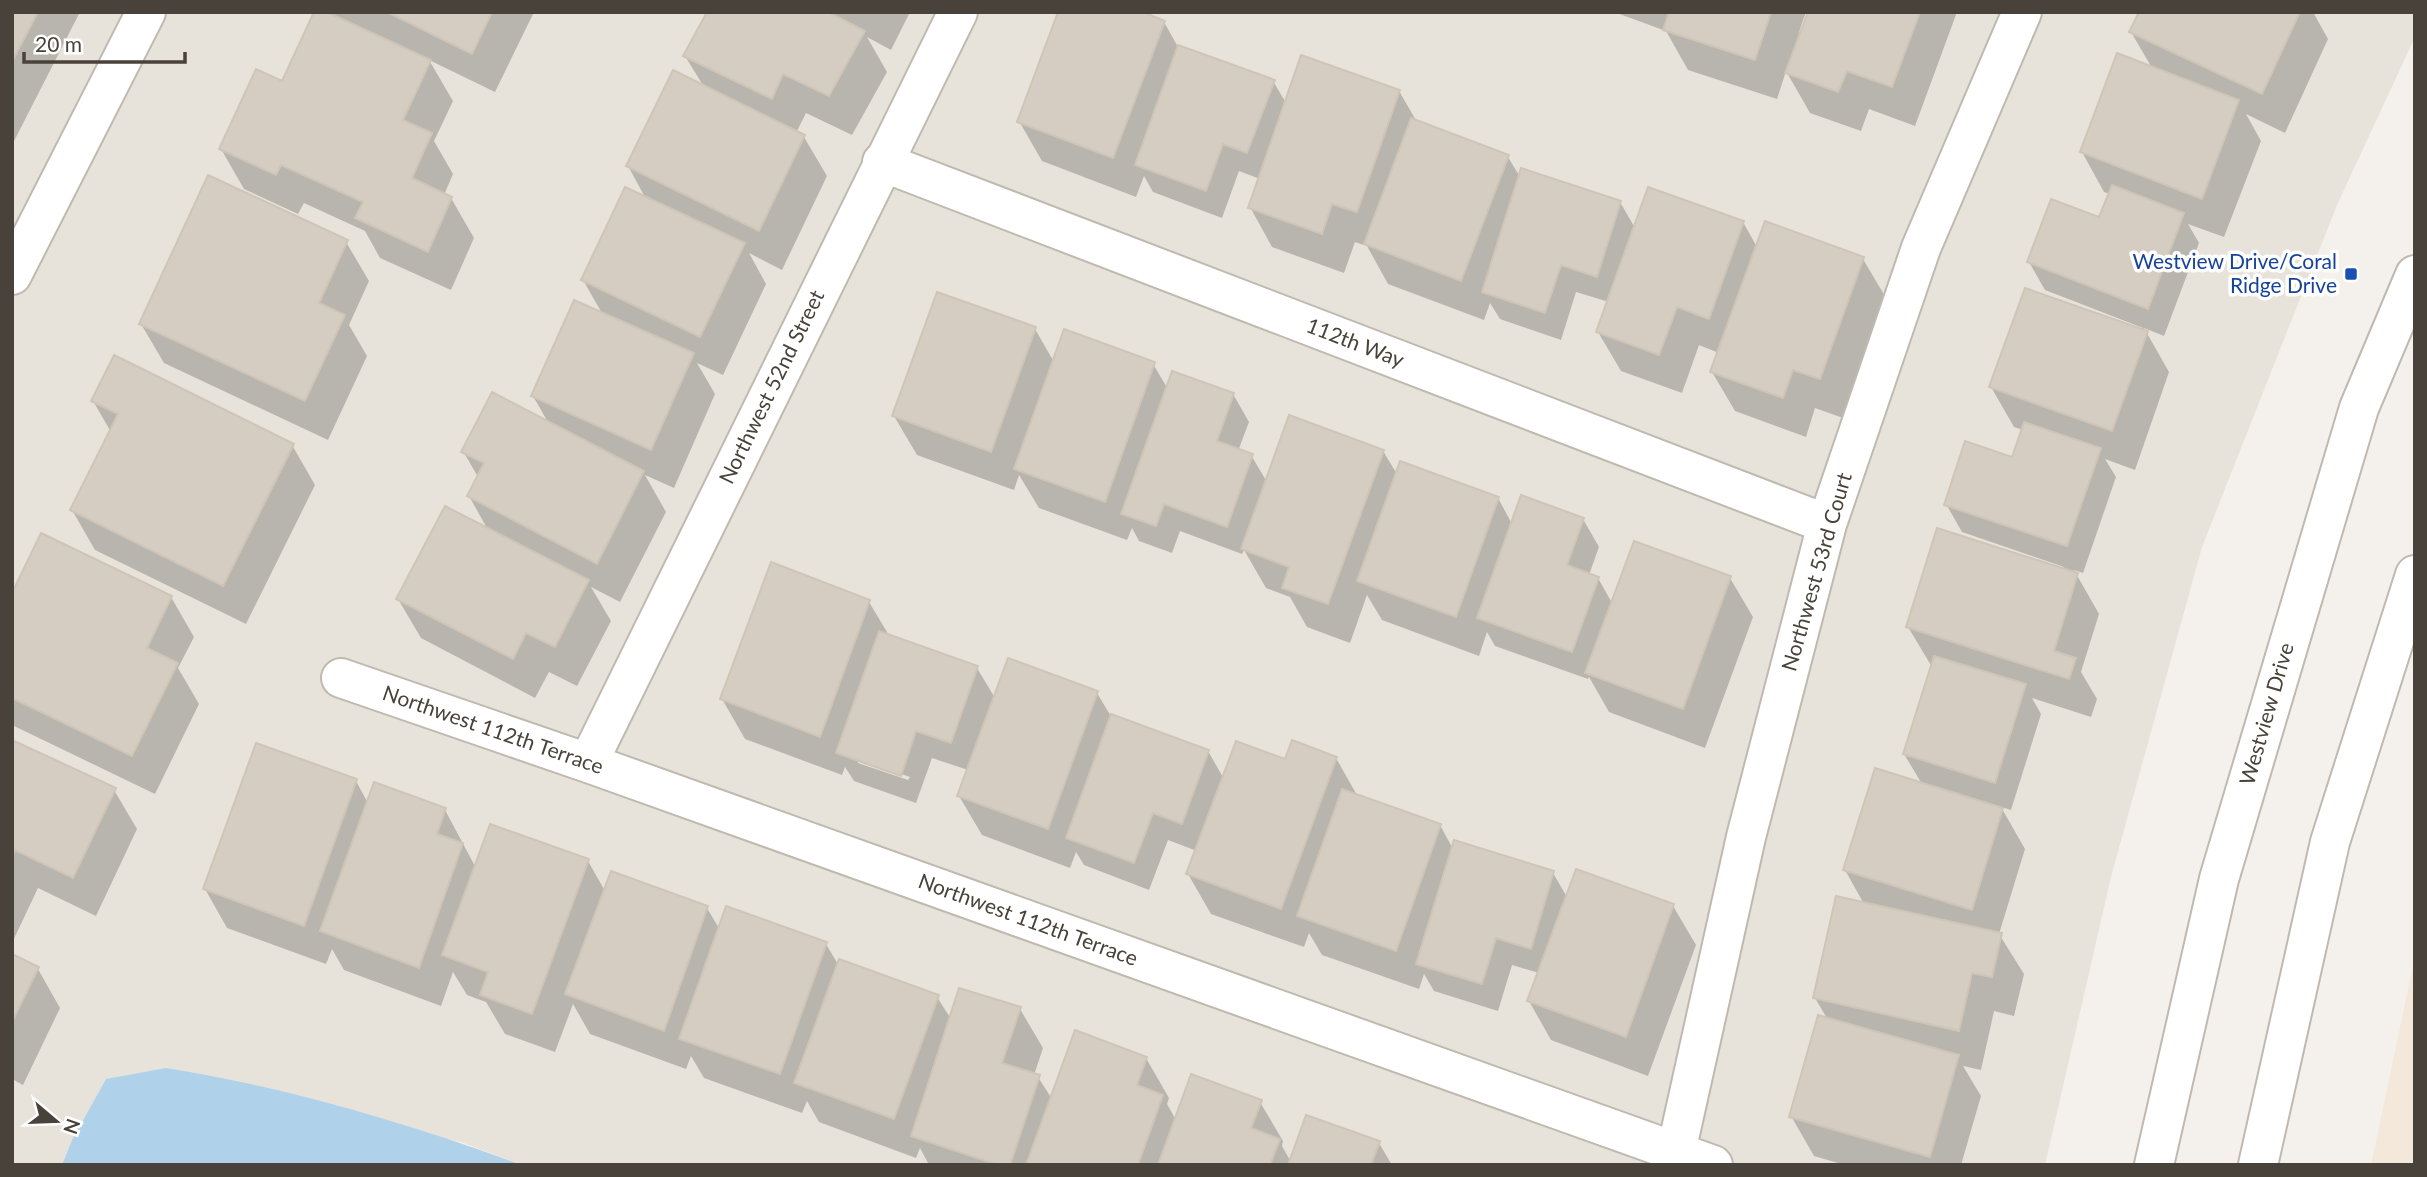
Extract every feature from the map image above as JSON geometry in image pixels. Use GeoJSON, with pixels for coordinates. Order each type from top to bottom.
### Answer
{"type":"FeatureCollection","features":[{"type":"Feature","properties":{"kind":"street"},"geometry":{"type":"LineString","coordinates":[[12,275],[146,12]]}},
{"type":"Feature","properties":{"kind":"street","name":"Northwest 52nd Street"},"geometry":{"type":"LineString","coordinates":[[589,763],[958,12]]}},
{"type":"Feature","properties":{"kind":"street","name":"Northwest 53rd Court"},"geometry":{"type":"LineString","coordinates":[[1676,1152],[1746,837],[1827,524],[1921,248],[2022,12]]}},
{"type":"Feature","properties":{"kind":"street","name":"112th Way"},"geometry":{"type":"LineString","coordinates":[[882,162],[1827,524]]}},
{"type":"Feature","properties":{"kind":"street","name":"Westview Drive"},"geometry":{"type":"LineString","coordinates":[[2154,1165],[2219,879],[2359,408],[2415,275]]}},
{"type":"Feature","properties":{"kind":"street"},"geometry":{"type":"LineString","coordinates":[[2258,1165],[2330,842],[2415,575]]}},
{"type":"Feature","properties":{"kind":"street","name":"Northwest 112th Terrace"},"geometry":{"type":"LineString","coordinates":[[341,678],[589,763],[1713,1165]]}},
{"type":"Feature","properties":{"kind":"shaded area"},"geometry":{"type":"Polygon","coordinates":[[[12,12],[2415,12],[2415,37],[2337,205],[2202,547],[2111,877],[2045,1165],[522,1165],[461,1142],[106,1079],[72,1140],[62,1165],[12,1165],[12,12]]]}},
{"type":"Feature","properties":{"kind":"shaded area"},"geometry":{"type":"Polygon","coordinates":[[[2415,956],[2415,1165],[2371,1165],[2415,956]]]}},
{"type":"Feature","properties":{"kind":"water"},"geometry":{"type":"Polygon","coordinates":[[[166,1068],[256,1085],[346,1108],[522,1165],[62,1165],[72,1140],[106,1079],[166,1068]]]}},
{"type":"Feature","properties":{"kind":"building"},"geometry":{"type":"Polygon","coordinates":[[[12,12],[38,12],[12,62],[12,12]]]}},
{"type":"Feature","properties":{"kind":"building"},"geometry":{"type":"Polygon","coordinates":[[[314,12],[327,12],[431,60],[403,120],[432,133],[412,178],[452,197],[428,252],[355,218],[363,202],[281,165],[276,175],[219,149],[256,69],[282,81],[314,12]]]}},
{"type":"Feature","properties":{"kind":"building"},"geometry":{"type":"Polygon","coordinates":[[[387,12],[492,12],[472,54],[387,12]]]}},
{"type":"Feature","properties":{"kind":"building"},"geometry":{"type":"Polygon","coordinates":[[[707,12],[828,12],[865,31],[829,96],[783,74],[772,99],[683,56],[707,12]]]}},
{"type":"Feature","properties":{"kind":"building"},"geometry":{"type":"Polygon","coordinates":[[[1058,12],[1143,12],[1165,21],[1113,158],[1017,122],[1058,12]]]}},
{"type":"Feature","properties":{"kind":"building"},"geometry":{"type":"Polygon","coordinates":[[[1669,12],[1771,12],[1755,60],[1663,30],[1669,12]]]}},
{"type":"Feature","properties":{"kind":"building"},"geometry":{"type":"Polygon","coordinates":[[[1808,12],[1920,12],[1892,87],[1847,71],[1838,92],[1785,73],[1808,12]]]}},
{"type":"Feature","properties":{"kind":"building"},"geometry":{"type":"Polygon","coordinates":[[[2139,12],[2300,12],[2262,94],[2129,32],[2139,12]]]}},
{"type":"Feature","properties":{"kind":"building"},"geometry":{"type":"Polygon","coordinates":[[[1178,45],[1275,80],[1247,153],[1223,144],[1206,191],[1135,165],[1178,45]]]}},
{"type":"Feature","properties":{"kind":"building"},"geometry":{"type":"Polygon","coordinates":[[[2117,53],[2239,100],[2202,199],[2080,152],[2117,53]]]}},
{"type":"Feature","properties":{"kind":"building"},"geometry":{"type":"Polygon","coordinates":[[[1301,55],[1400,90],[1357,212],[1332,204],[1322,234],[1248,208],[1301,55]]]}},
{"type":"Feature","properties":{"kind":"building"},"geometry":{"type":"Polygon","coordinates":[[[673,70],[805,135],[759,231],[626,166],[673,70]]]}},
{"type":"Feature","properties":{"kind":"building"},"geometry":{"type":"Polygon","coordinates":[[[1411,118],[1509,155],[1461,281],[1364,244],[1411,118]]]}},
{"type":"Feature","properties":{"kind":"building"},"geometry":{"type":"Polygon","coordinates":[[[1521,168],[1621,201],[1597,277],[1561,265],[1545,313],[1482,292],[1521,168]]]}},
{"type":"Feature","properties":{"kind":"building"},"geometry":{"type":"Polygon","coordinates":[[[208,175],[348,240],[319,303],[345,315],[305,401],[139,324],[208,175]]]}},
{"type":"Feature","properties":{"kind":"building"},"geometry":{"type":"Polygon","coordinates":[[[2112,185],[2184,213],[2148,309],[2027,262],[2051,199],[2099,217],[2112,185]]]}},
{"type":"Feature","properties":{"kind":"building"},"geometry":{"type":"Polygon","coordinates":[[[625,187],[745,243],[700,337],[581,280],[625,187]]]}},
{"type":"Feature","properties":{"kind":"building"},"geometry":{"type":"Polygon","coordinates":[[[1648,187],[1744,221],[1709,319],[1677,307],[1659,355],[1596,332],[1648,187]]]}},
{"type":"Feature","properties":{"kind":"building"},"geometry":{"type":"Polygon","coordinates":[[[1765,221],[1864,257],[1820,379],[1793,370],[1783,398],[1710,372],[1765,221]]]}},
{"type":"Feature","properties":{"kind":"building"},"geometry":{"type":"Polygon","coordinates":[[[2025,288],[2148,331],[2112,431],[1989,387],[2025,288]]]}},
{"type":"Feature","properties":{"kind":"building"},"geometry":{"type":"Polygon","coordinates":[[[937,292],[1036,327],[991,452],[892,416],[937,292]]]}},
{"type":"Feature","properties":{"kind":"building"},"geometry":{"type":"Polygon","coordinates":[[[574,300],[694,353],[651,450],[531,396],[574,300]]]}},
{"type":"Feature","properties":{"kind":"building"},"geometry":{"type":"Polygon","coordinates":[[[1064,329],[1155,362],[1105,502],[1014,469],[1064,329]]]}},
{"type":"Feature","properties":{"kind":"building"},"geometry":{"type":"Polygon","coordinates":[[[114,355],[294,444],[223,586],[70,510],[118,414],[91,401],[114,355]]]}},
{"type":"Feature","properties":{"kind":"building"},"geometry":{"type":"Polygon","coordinates":[[[1172,371],[1234,393],[1217,441],[1253,454],[1227,527],[1164,504],[1156,526],[1121,514],[1172,371]]]}},
{"type":"Feature","properties":{"kind":"building"},"geometry":{"type":"Polygon","coordinates":[[[492,392],[644,471],[597,564],[467,496],[484,463],[461,452],[492,392]]]}},
{"type":"Feature","properties":{"kind":"building"},"geometry":{"type":"Polygon","coordinates":[[[1289,415],[1384,450],[1328,604],[1282,588],[1289,567],[1241,549],[1289,415]]]}},
{"type":"Feature","properties":{"kind":"building"},"geometry":{"type":"Polygon","coordinates":[[[2024,422],[2101,448],[2067,546],[1944,505],[1965,441],[2012,457],[2024,422]]]}},
{"type":"Feature","properties":{"kind":"building"},"geometry":{"type":"Polygon","coordinates":[[[1400,461],[1499,497],[1456,617],[1357,581],[1400,461]]]}},
{"type":"Feature","properties":{"kind":"building"},"geometry":{"type":"Polygon","coordinates":[[[1521,495],[1584,518],[1567,565],[1599,577],[1572,652],[1477,618],[1521,495]]]}},
{"type":"Feature","properties":{"kind":"building"},"geometry":{"type":"Polygon","coordinates":[[[445,506],[589,580],[555,647],[526,633],[513,659],[396,599],[445,506]]]}},
{"type":"Feature","properties":{"kind":"building"},"geometry":{"type":"Polygon","coordinates":[[[1937,528],[2078,573],[2054,651],[2076,658],[2069,679],[1906,627],[1937,528]]]}},
{"type":"Feature","properties":{"kind":"building"},"geometry":{"type":"Polygon","coordinates":[[[41,533],[172,596],[147,648],[178,663],[132,756],[12,698],[12,593],[41,533]]]}},
{"type":"Feature","properties":{"kind":"building"},"geometry":{"type":"Polygon","coordinates":[[[1634,541],[1731,576],[1683,709],[1585,673],[1634,541]]]}},
{"type":"Feature","properties":{"kind":"building"},"geometry":{"type":"Polygon","coordinates":[[[771,562],[870,600],[820,737],[720,699],[771,562]]]}},
{"type":"Feature","properties":{"kind":"building"},"geometry":{"type":"Polygon","coordinates":[[[879,631],[978,666],[951,743],[916,731],[901,776],[836,753],[879,631]]]}},
{"type":"Feature","properties":{"kind":"building"},"geometry":{"type":"Polygon","coordinates":[[[1934,656],[2026,684],[1995,783],[1903,754],[1934,656]]]}},
{"type":"Feature","properties":{"kind":"building"},"geometry":{"type":"Polygon","coordinates":[[[1008,658],[1098,691],[1048,829],[957,796],[1008,658]]]}},
{"type":"Feature","properties":{"kind":"building"},"geometry":{"type":"Polygon","coordinates":[[[1111,714],[1209,750],[1182,824],[1153,813],[1134,863],[1066,838],[1111,714]]]}},
{"type":"Feature","properties":{"kind":"building"},"geometry":{"type":"Polygon","coordinates":[[[12,740],[116,788],[73,878],[15,850],[12,856],[12,740]]]}},
{"type":"Feature","properties":{"kind":"building"},"geometry":{"type":"Polygon","coordinates":[[[1292,740],[1337,757],[1281,909],[1186,874],[1236,741],[1285,759],[1292,740]]]}},
{"type":"Feature","properties":{"kind":"building"},"geometry":{"type":"Polygon","coordinates":[[[256,743],[357,779],[304,926],[203,889],[256,743]]]}},
{"type":"Feature","properties":{"kind":"building"},"geometry":{"type":"Polygon","coordinates":[[[1875,768],[2003,808],[1972,910],[1843,870],[1875,768]]]}},
{"type":"Feature","properties":{"kind":"building"},"geometry":{"type":"Polygon","coordinates":[[[374,782],[446,808],[437,834],[463,843],[419,968],[320,931],[374,782]]]}},
{"type":"Feature","properties":{"kind":"building"},"geometry":{"type":"Polygon","coordinates":[[[1342,789],[1441,824],[1396,951],[1297,916],[1342,789]]]}},
{"type":"Feature","properties":{"kind":"building"},"geometry":{"type":"Polygon","coordinates":[[[490,824],[589,859],[532,1014],[480,995],[488,972],[442,955],[490,824]]]}},
{"type":"Feature","properties":{"kind":"building"},"geometry":{"type":"Polygon","coordinates":[[[1454,840],[1554,871],[1531,949],[1496,938],[1482,984],[1416,964],[1454,840]]]}},
{"type":"Feature","properties":{"kind":"building"},"geometry":{"type":"Polygon","coordinates":[[[1576,869],[1674,904],[1626,1037],[1527,1001],[1576,869]]]}},
{"type":"Feature","properties":{"kind":"building"},"geometry":{"type":"Polygon","coordinates":[[[611,871],[708,906],[664,1031],[565,994],[611,871]]]}},
{"type":"Feature","properties":{"kind":"building"},"geometry":{"type":"Polygon","coordinates":[[[1836,896],[2002,933],[1992,977],[1972,973],[1959,1031],[1813,998],[1836,896]]]}},
{"type":"Feature","properties":{"kind":"building"},"geometry":{"type":"Polygon","coordinates":[[[726,906],[827,942],[780,1074],[679,1039],[726,906]]]}},
{"type":"Feature","properties":{"kind":"building"},"geometry":{"type":"Polygon","coordinates":[[[12,954],[39,967],[12,1022],[12,954]]]}},
{"type":"Feature","properties":{"kind":"building"},"geometry":{"type":"Polygon","coordinates":[[[839,959],[939,995],[894,1119],[794,1083],[839,959]]]}},
{"type":"Feature","properties":{"kind":"building"},"geometry":{"type":"Polygon","coordinates":[[[959,988],[1021,1007],[1002,1063],[1040,1075],[1010,1165],[998,1165],[911,1136],[959,988]]]}},
{"type":"Feature","properties":{"kind":"building"},"geometry":{"type":"Polygon","coordinates":[[[1818,1015],[1959,1055],[1930,1157],[1789,1117],[1818,1015]]]}},
{"type":"Feature","properties":{"kind":"building"},"geometry":{"type":"Polygon","coordinates":[[[1075,1030],[1147,1057],[1137,1085],[1163,1095],[1138,1165],[1026,1165],[1075,1030]]]}},
{"type":"Feature","properties":{"kind":"building"},"geometry":{"type":"Polygon","coordinates":[[[1191,1074],[1262,1100],[1251,1128],[1280,1139],[1270,1165],[1158,1165],[1191,1074]]]}},
{"type":"Feature","properties":{"kind":"building"},"geometry":{"type":"Polygon","coordinates":[[[1306,1115],[1380,1141],[1371,1165],[1288,1165],[1306,1115]]]}},
{"type":"Feature","properties":{"kind":"place","name":"Westview Drive/Coral Ridge Drive"},"geometry":{"type":"Point","coordinates":[2351,274]}}]}
